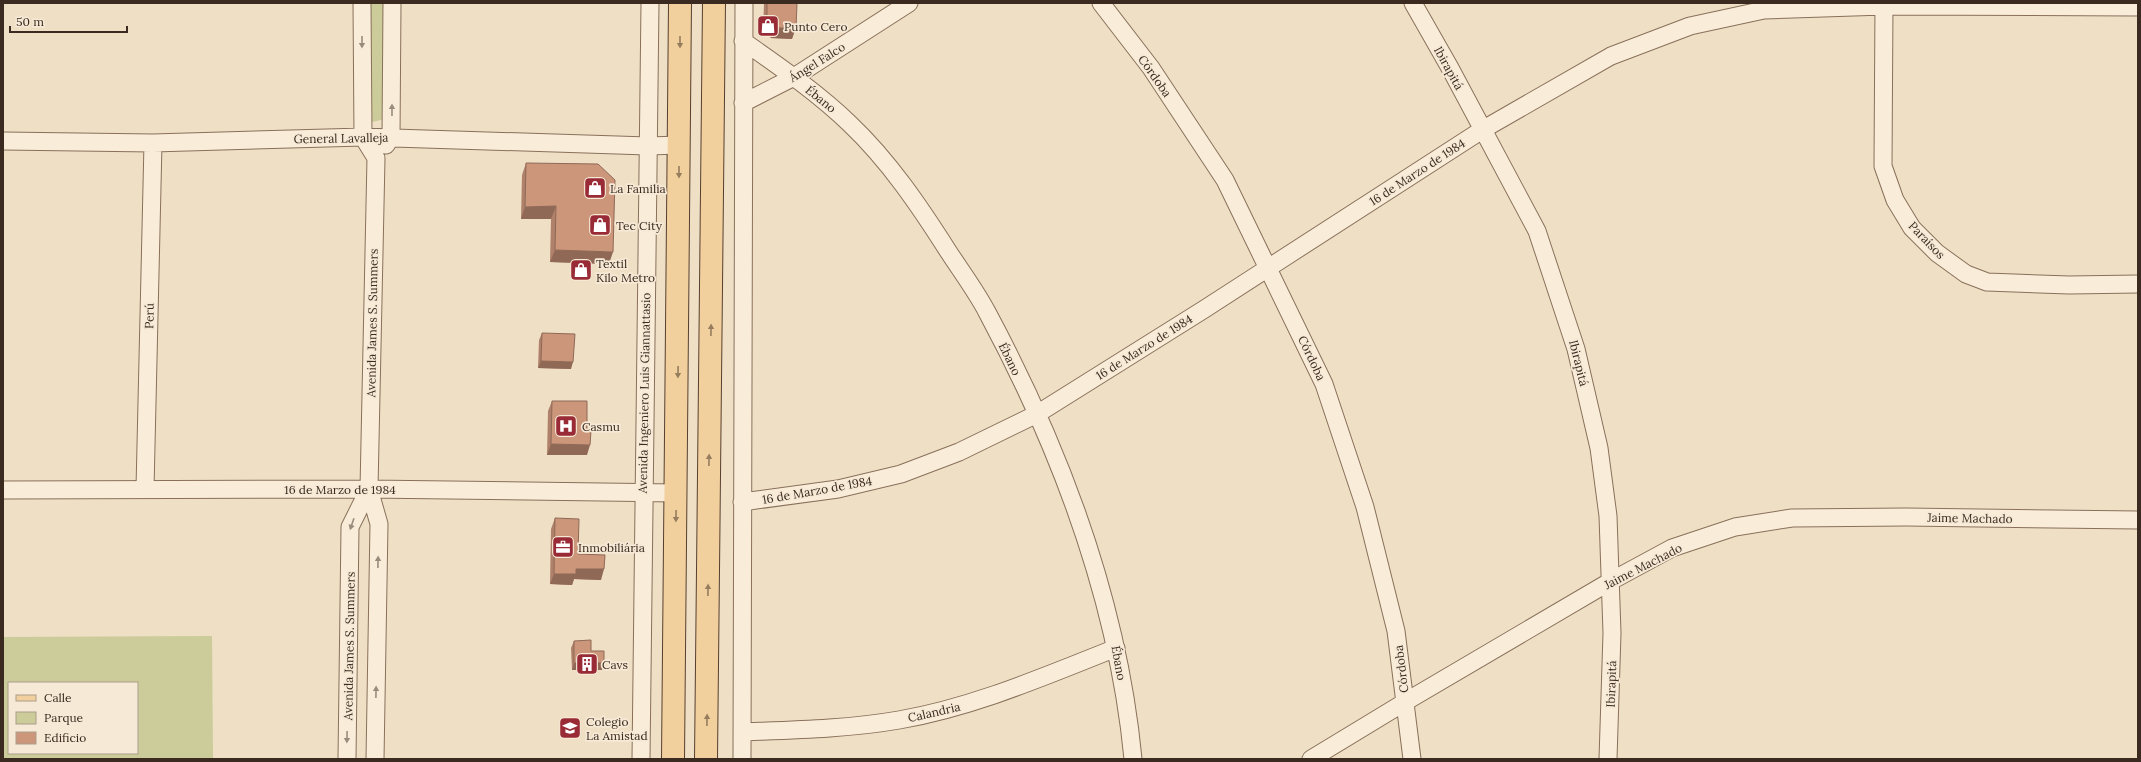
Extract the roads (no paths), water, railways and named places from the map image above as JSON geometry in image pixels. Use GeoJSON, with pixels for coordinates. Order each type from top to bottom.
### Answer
{"type":"FeatureCollection","features":[{"type":"Feature","properties":{"kind":"main road"},"geometry":{"type":"LineString","coordinates":[[673,759],[677,493],[680,3]]}},
{"type":"Feature","properties":{"kind":"main road"},"geometry":{"type":"LineString","coordinates":[[706,759],[714,3]]}},
{"type":"Feature","properties":{"kind":"street"},"geometry":{"type":"LineString","coordinates":[[362,3],[363,137],[376,158],[391,137],[392,3]]}},
{"type":"Feature","properties":{"kind":"street","name":"Avenida Ingeniero Luis Giannattasio"},"geometry":{"type":"LineString","coordinates":[[641,759],[650,3]]}},
{"type":"Feature","properties":{"kind":"street"},"geometry":{"type":"LineString","coordinates":[[742,759],[742,103],[744,3]]}},
{"type":"Feature","properties":{"kind":"street","name":"Ángel Falco"},"geometry":{"type":"LineString","coordinates":[[742,103],[794,77],[909,3]]}},
{"type":"Feature","properties":{"kind":"street","name":"Córdoba"},"geometry":{"type":"LineString","coordinates":[[1101,3],[1151,68],[1225,180],[1324,384],[1365,507],[1396,631],[1412,759]]}},
{"type":"Feature","properties":{"kind":"street","name":"Ibirapitá"},"geometry":{"type":"LineString","coordinates":[[1413,3],[1537,231],[1576,349],[1599,448],[1608,516],[1612,633],[1608,759]]}},
{"type":"Feature","properties":{"kind":"street","name":"16 de Marzo de 1984"},"geometry":{"type":"LineString","coordinates":[[742,502],[838,489],[901,474],[959,452],[1037,414],[1269,268],[1482,130],[1611,56],[1690,26],[1764,10],[1884,5],[2138,7]]}},
{"type":"Feature","properties":{"kind":"street","name":"Paraísos"},"geometry":{"type":"LineString","coordinates":[[1884,5],[1883,166],[1895,200],[1912,228],[1938,254],[1966,274],[1987,282],[2069,285],[2138,284]]}},
{"type":"Feature","properties":{"kind":"street","name":"Ébano"},"geometry":{"type":"LineString","coordinates":[[743,41],[794,77],[850,124],[888,166],[927,219],[986,310],[1037,414],[1079,518],[1106,605],[1116,648],[1133,759]]}},
{"type":"Feature","properties":{"kind":"street","name":"General Lavalleja"},"geometry":{"type":"LineString","coordinates":[[3,141],[153,143],[391,137],[648,146],[680,145]]}},
{"type":"Feature","properties":{"kind":"street","name":"Perú"},"geometry":{"type":"LineString","coordinates":[[145,489],[153,143]]}},
{"type":"Feature","properties":{"kind":"street","name":"Avenida James S. Summers"},"geometry":{"type":"LineString","coordinates":[[375,759],[379,524],[369,489],[376,158]]}},
{"type":"Feature","properties":{"kind":"street","name":"16 de Marzo de 1984"},"geometry":{"type":"LineString","coordinates":[[3,490],[369,489],[677,493]]}},
{"type":"Feature","properties":{"kind":"street","name":"Avenida James S. Summers"},"geometry":{"type":"LineString","coordinates":[[347,759],[350,527],[369,489]]}},
{"type":"Feature","properties":{"kind":"street","name":"Jaime Machado"},"geometry":{"type":"LineString","coordinates":[[1311,759],[1404,702],[1611,581],[1672,548],[1735,527],[1792,518],[1906,517],[2138,520]]}},
{"type":"Feature","properties":{"kind":"street","name":"Calandria"},"geometry":{"type":"LineString","coordinates":[[742,732],[841,728],[899,720],[959,706],[1008,690],[1116,648]]}},
{"type":"Feature","properties":{"kind":"place","name":"Punto Cero"},"geometry":{"type":"Point","coordinates":[768,26]}},
{"type":"Feature","properties":{"kind":"place","name":"La Familia"},"geometry":{"type":"Point","coordinates":[595,188]}},
{"type":"Feature","properties":{"kind":"place","name":"Tec City"},"geometry":{"type":"Point","coordinates":[600,225]}},
{"type":"Feature","properties":{"kind":"place","name":"Textil Kilo Metro"},"geometry":{"type":"Point","coordinates":[581,270]}},
{"type":"Feature","properties":{"kind":"place","name":"Casmu"},"geometry":{"type":"Point","coordinates":[566,426]}},
{"type":"Feature","properties":{"kind":"place","name":"Inmobiliária"},"geometry":{"type":"Point","coordinates":[563,547]}},
{"type":"Feature","properties":{"kind":"place","name":"Cavs"},"geometry":{"type":"Point","coordinates":[587,664]}},
{"type":"Feature","properties":{"kind":"place","name":"Colegio La Amistad"},"geometry":{"type":"Point","coordinates":[570,728]}}]}
